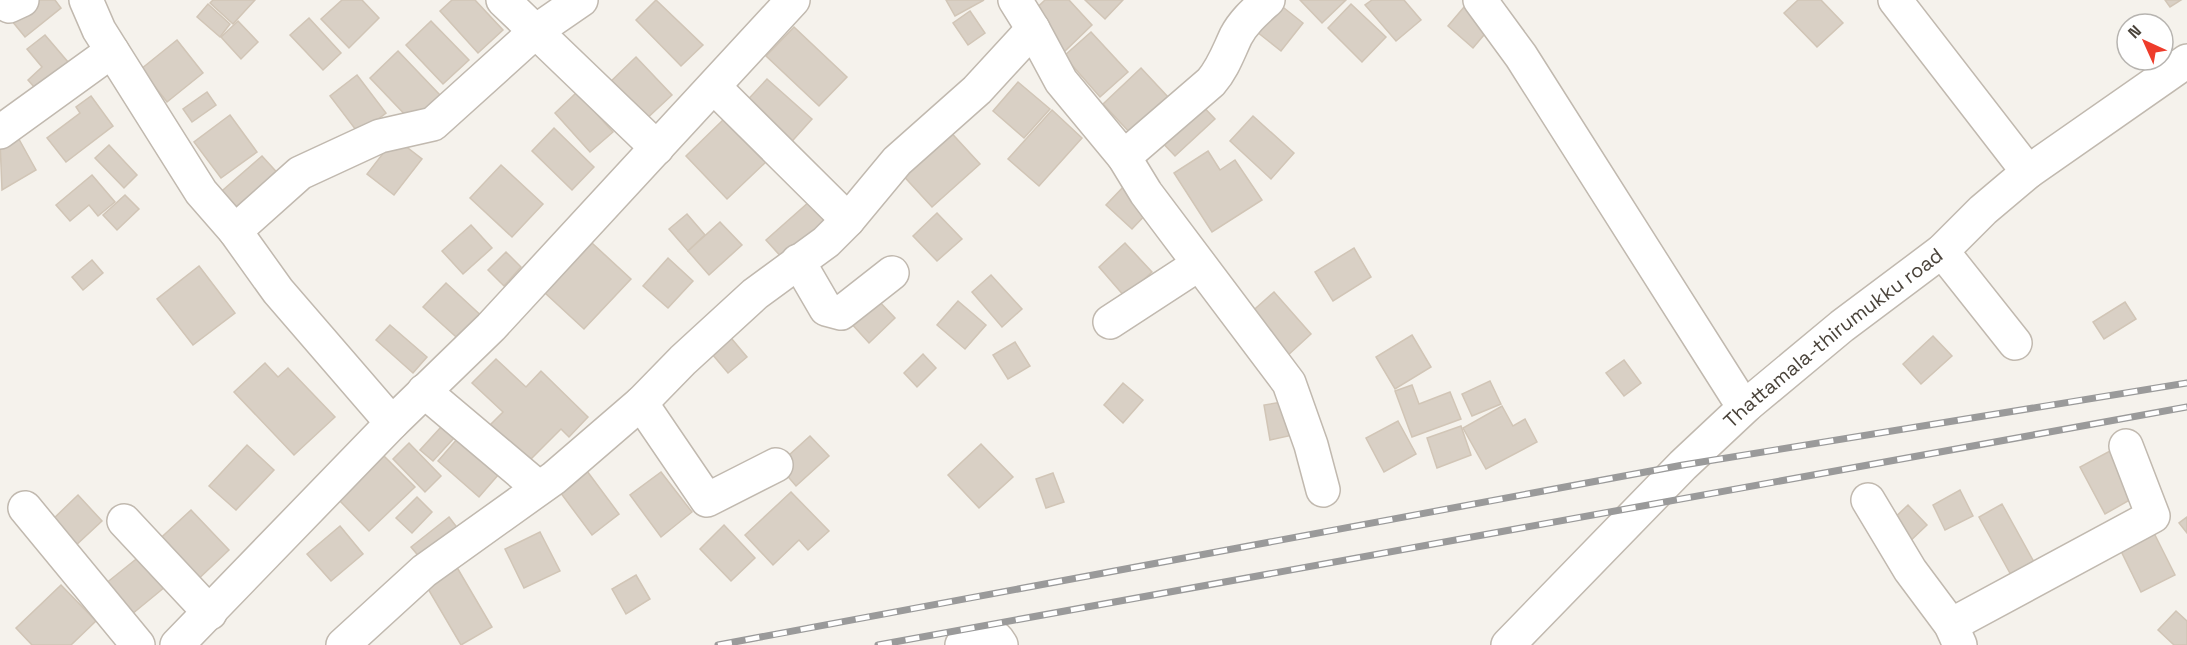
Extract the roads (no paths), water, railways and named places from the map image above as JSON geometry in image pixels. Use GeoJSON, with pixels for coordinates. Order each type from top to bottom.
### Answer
{"type":"FeatureCollection","features":[{"type":"Feature","properties":{"kind":"street"},"geometry":{"type":"LineString","coordinates":[[3,0],[9,6],[22,0]]}},
{"type":"Feature","properties":{"kind":"street"},"geometry":{"type":"LineString","coordinates":[[86,0],[99,30],[201,192],[235,231],[278,291],[392,423]]}},
{"type":"Feature","properties":{"kind":"street"},"geometry":{"type":"LineString","coordinates":[[503,0],[657,148]]}},
{"type":"Feature","properties":{"kind":"street"},"geometry":{"type":"LineString","coordinates":[[235,231],[300,173],[380,136],[433,124],[536,31],[581,0]]}},
{"type":"Feature","properties":{"kind":"street"},"geometry":{"type":"LineString","coordinates":[[1015,0],[1060,81],[1124,157],[1146,194],[1288,383],[1311,445],[1323,490]]}},
{"type":"Feature","properties":{"kind":"street"},"geometry":{"type":"LineString","coordinates":[[1124,157],[1211,82],[1223,68],[1237,34],[1249,17],[1268,0]]}},
{"type":"Feature","properties":{"kind":"street"},"geometry":{"type":"LineString","coordinates":[[1480,0],[1521,56],[1736,395],[1747,405]]}},
{"type":"Feature","properties":{"kind":"street"},"geometry":{"type":"LineString","coordinates":[[1895,0],[2028,172]]}},
{"type":"Feature","properties":{"kind":"street"},"geometry":{"type":"LineString","coordinates":[[177,645],[392,423],[491,327],[714,87],[775,7]]}},
{"type":"Feature","properties":{"kind":"street"},"geometry":{"type":"LineString","coordinates":[[343,645],[424,572],[539,488],[641,403],[683,360],[755,294],[826,242],[848,220],[897,161],[977,90],[1033,30]]}},
{"type":"Feature","properties":{"kind":"street"},"geometry":{"type":"LineString","coordinates":[[0,132],[112,51]]}},
{"type":"Feature","properties":{"kind":"street","name":"Thattamala-thirumukku road"},"geometry":{"type":"LineString","coordinates":[[1508,645],[1683,465],[1747,405],[1842,326],[1942,251],[1983,210],[2028,172],[2187,61]]}},
{"type":"Feature","properties":{"kind":"street"},"geometry":{"type":"LineString","coordinates":[[714,87],[848,220]]}},
{"type":"Feature","properties":{"kind":"street"},"geometry":{"type":"LineString","coordinates":[[1942,251],[2015,343]]}},
{"type":"Feature","properties":{"kind":"street"},"geometry":{"type":"LineString","coordinates":[[798,261],[826,309],[840,313],[892,273]]}},
{"type":"Feature","properties":{"kind":"street"},"geometry":{"type":"LineString","coordinates":[[1110,322],[1199,264]]}},
{"type":"Feature","properties":{"kind":"street"},"geometry":{"type":"LineString","coordinates":[[424,391],[539,488]]}},
{"type":"Feature","properties":{"kind":"street"},"geometry":{"type":"LineString","coordinates":[[641,403],[707,500],[776,465]]}},
{"type":"Feature","properties":{"kind":"street"},"geometry":{"type":"LineString","coordinates":[[1868,500],[1910,570],[1955,635],[2153,516],[2126,446]]}},
{"type":"Feature","properties":{"kind":"street"},"geometry":{"type":"LineString","coordinates":[[25,508],[138,645]]}},
{"type":"Feature","properties":{"kind":"street"},"geometry":{"type":"LineString","coordinates":[[124,521],[210,613]]}},
{"type":"Feature","properties":{"kind":"street"},"geometry":{"type":"LineString","coordinates":[[962,645],[997,639],[1001,645]]}},
{"type":"Feature","properties":{"kind":"railway"},"geometry":{"type":"LineString","coordinates":[[718,645],[1683,465],[2187,383]]}},
{"type":"Feature","properties":{"kind":"railway"},"geometry":{"type":"LineString","coordinates":[[878,645],[2187,407]]}}]}
